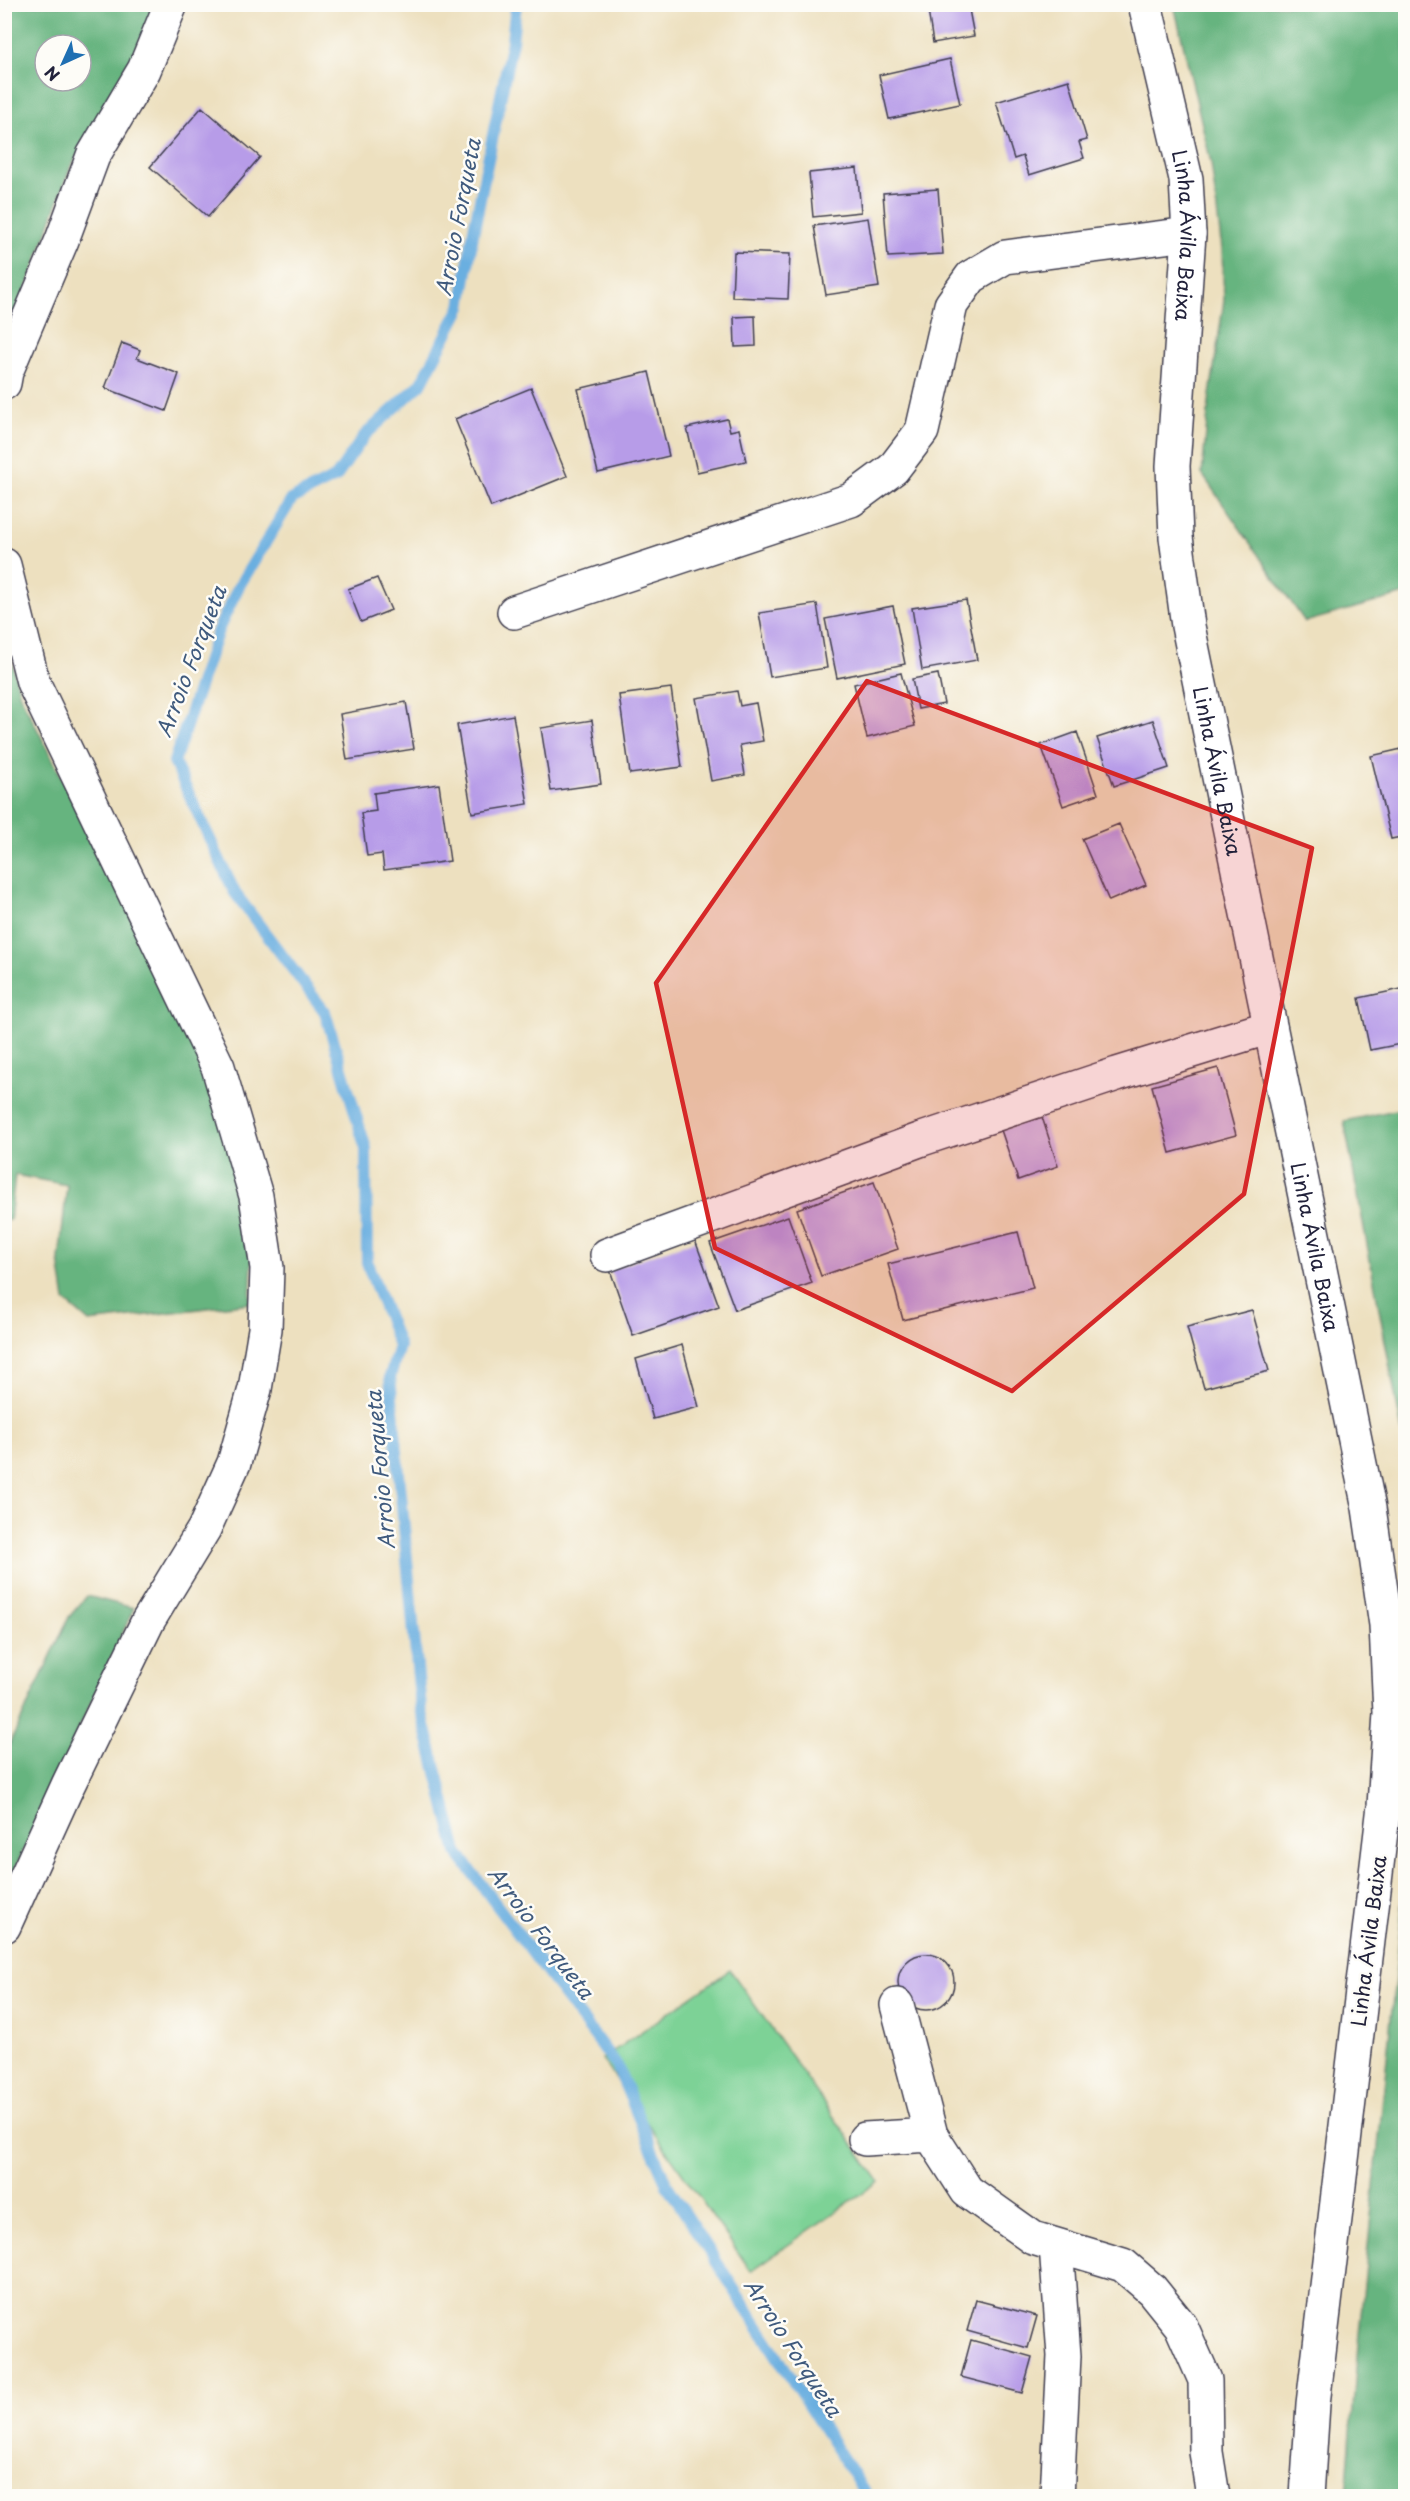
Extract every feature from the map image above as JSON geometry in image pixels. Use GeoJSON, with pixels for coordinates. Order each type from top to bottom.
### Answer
{"type":"FeatureCollection","features":[{"type":"Feature","properties":{"kind":"street"},"geometry":{"type":"LineString","coordinates":[[4,383],[6,372],[62,240],[93,156],[144,70],[171,4]]}},
{"type":"Feature","properties":{"kind":"street","name":"Linha Ávila Baixa"},"geometry":{"type":"LineString","coordinates":[[1145,4],[1186,179],[1189,234],[1173,466],[1176,537],[1188,626],[1370,1508],[1386,1625],[1390,1713],[1384,1806],[1313,2404],[1307,2496]]}},
{"type":"Feature","properties":{"kind":"street"},"geometry":{"type":"LineString","coordinates":[[514,612],[851,500],[893,469],[922,430],[951,305],[971,277],[1005,257],[1189,234]]}},
{"type":"Feature","properties":{"kind":"street"},"geometry":{"type":"LineString","coordinates":[[4,565],[33,682],[218,1067],[256,1196],[267,1268],[265,1329],[255,1389],[234,1463],[204,1529],[142,1631],[4,1926]]}},
{"type":"Feature","properties":{"kind":"street"},"geometry":{"type":"LineString","coordinates":[[607,1256],[922,1139],[1117,1074],[1270,1028]]}},
{"type":"Feature","properties":{"kind":"street"},"geometry":{"type":"LineString","coordinates":[[897,2005],[931,2135],[967,2191],[1034,2238],[1123,2265],[1152,2290],[1181,2326],[1205,2380],[1206,2452],[1213,2496]]}},
{"type":"Feature","properties":{"kind":"street"},"geometry":{"type":"LineString","coordinates":[[866,2139],[931,2135]]}},
{"type":"Feature","properties":{"kind":"street"},"geometry":{"type":"LineString","coordinates":[[1056,2246],[1064,2356],[1057,2496]]}},
{"type":"Feature","properties":{"kind":"highlighted area"},"geometry":{"type":"Polygon","coordinates":[[[867,681],[1312,848],[1244,1194],[1012,1391],[715,1248],[656,983],[867,681]]]}},
{"type":"Feature","properties":{"kind":"green space"},"geometry":{"type":"Polygon","coordinates":[[[5,5],[154,5],[132,62],[70,168],[19,310],[5,339],[5,5]]]}},
{"type":"Feature","properties":{"kind":"green space"},"geometry":{"type":"Polygon","coordinates":[[[1174,5],[1405,5],[1405,594],[1305,622],[1202,474],[1209,402],[1224,300],[1222,250],[1211,163],[1174,5]]]}},
{"type":"Feature","properties":{"kind":"green space"},"geometry":{"type":"Polygon","coordinates":[[[4,632],[20,695],[130,912],[203,1066],[242,1192],[252,1260],[250,1303],[89,1322],[65,1301],[59,1260],[67,1185],[15,1175],[10,1220],[5,1221],[4,632]]]}},
{"type":"Feature","properties":{"kind":"green space"},"geometry":{"type":"Polygon","coordinates":[[[1406,1108],[1405,1448],[1344,1121],[1406,1108]]]}},
{"type":"Feature","properties":{"kind":"green space"},"geometry":{"type":"Polygon","coordinates":[[[87,1596],[134,1608],[5,1891],[5,1754],[69,1617],[87,1596]]]}},
{"type":"Feature","properties":{"kind":"green space"},"geometry":{"type":"Polygon","coordinates":[[[1405,1880],[1405,2496],[1346,2496],[1358,2344],[1405,1880]]]}},
{"type":"Feature","properties":{"kind":"green space"},"geometry":{"type":"Polygon","coordinates":[[[730,1970],[879,2181],[751,2271],[602,2059],[730,1970]]]}},
{"type":"Feature","properties":{"kind":"building"},"geometry":{"type":"Polygon","coordinates":[[[927,4],[968,4],[974,36],[933,43],[927,4]]]}},
{"type":"Feature","properties":{"kind":"building"},"geometry":{"type":"Polygon","coordinates":[[[950,59],[960,104],[889,119],[879,75],[950,59]]]}},
{"type":"Feature","properties":{"kind":"building"},"geometry":{"type":"Polygon","coordinates":[[[1069,80],[1087,140],[1079,142],[1084,158],[1029,175],[1023,156],[1014,159],[996,102],[1069,80]]]}},
{"type":"Feature","properties":{"kind":"building"},"geometry":{"type":"Polygon","coordinates":[[[202,107],[260,157],[208,217],[150,167],[202,107]]]}},
{"type":"Feature","properties":{"kind":"building"},"geometry":{"type":"Polygon","coordinates":[[[857,168],[861,212],[813,217],[809,173],[857,168]]]}},
{"type":"Feature","properties":{"kind":"building"},"geometry":{"type":"Polygon","coordinates":[[[938,189],[943,254],[888,257],[883,193],[938,189]]]}},
{"type":"Feature","properties":{"kind":"building"},"geometry":{"type":"Polygon","coordinates":[[[868,218],[879,287],[826,295],[814,226],[868,218]]]}},
{"type":"Feature","properties":{"kind":"building"},"geometry":{"type":"Polygon","coordinates":[[[734,252],[790,254],[788,299],[732,297],[734,252]]]}},
{"type":"Feature","properties":{"kind":"building"},"geometry":{"type":"Polygon","coordinates":[[[755,316],[756,346],[735,347],[734,317],[755,316]]]}},
{"type":"Feature","properties":{"kind":"building"},"geometry":{"type":"Polygon","coordinates":[[[122,343],[140,350],[137,358],[179,374],[166,411],[105,388],[122,343]]]}},
{"type":"Feature","properties":{"kind":"building"},"geometry":{"type":"Polygon","coordinates":[[[649,372],[669,456],[598,473],[578,389],[649,372]]]}},
{"type":"Feature","properties":{"kind":"building"},"geometry":{"type":"Polygon","coordinates":[[[531,388],[567,476],[491,507],[455,419],[531,388]]]}},
{"type":"Feature","properties":{"kind":"building"},"geometry":{"type":"Polygon","coordinates":[[[727,419],[730,431],[739,429],[746,461],[697,472],[687,428],[727,419]]]}},
{"type":"Feature","properties":{"kind":"building"},"geometry":{"type":"Polygon","coordinates":[[[377,578],[391,610],[361,622],[348,589],[377,578]]]}},
{"type":"Feature","properties":{"kind":"building"},"geometry":{"type":"Polygon","coordinates":[[[966,600],[977,660],[922,670],[912,608],[966,600]]]}},
{"type":"Feature","properties":{"kind":"building"},"geometry":{"type":"Polygon","coordinates":[[[817,604],[827,668],[770,677],[759,613],[817,604]]]}},
{"type":"Feature","properties":{"kind":"building"},"geometry":{"type":"Polygon","coordinates":[[[893,606],[905,664],[837,678],[825,619],[893,606]]]}},
{"type":"Feature","properties":{"kind":"building"},"geometry":{"type":"Polygon","coordinates":[[[901,673],[915,726],[867,738],[854,684],[901,673]]]}},
{"type":"Feature","properties":{"kind":"building"},"geometry":{"type":"Polygon","coordinates":[[[938,674],[944,704],[918,709],[912,679],[938,674]]]}},
{"type":"Feature","properties":{"kind":"building"},"geometry":{"type":"Polygon","coordinates":[[[671,688],[682,767],[630,774],[619,695],[671,688]]]}},
{"type":"Feature","properties":{"kind":"building"},"geometry":{"type":"Polygon","coordinates":[[[737,691],[740,706],[756,703],[763,741],[740,745],[745,775],[711,781],[696,698],[737,691]]]}},
{"type":"Feature","properties":{"kind":"building"},"geometry":{"type":"Polygon","coordinates":[[[406,702],[414,749],[347,760],[340,714],[406,702]]]}},
{"type":"Feature","properties":{"kind":"building"},"geometry":{"type":"Polygon","coordinates":[[[513,715],[528,804],[472,813],[457,725],[513,715]]]}},
{"type":"Feature","properties":{"kind":"building"},"geometry":{"type":"Polygon","coordinates":[[[592,720],[601,784],[551,791],[541,728],[592,720]]]}},
{"type":"Feature","properties":{"kind":"building"},"geometry":{"type":"Polygon","coordinates":[[[1153,720],[1169,768],[1114,786],[1097,738],[1153,720]]]}},
{"type":"Feature","properties":{"kind":"building"},"geometry":{"type":"Polygon","coordinates":[[[1077,732],[1098,794],[1063,806],[1041,745],[1077,732]]]}},
{"type":"Feature","properties":{"kind":"building"},"geometry":{"type":"Polygon","coordinates":[[[1406,748],[1406,836],[1391,839],[1371,756],[1406,748]]]}},
{"type":"Feature","properties":{"kind":"building"},"geometry":{"type":"Polygon","coordinates":[[[439,784],[450,861],[384,870],[382,854],[367,856],[361,813],[376,811],[374,793],[439,784]]]}},
{"type":"Feature","properties":{"kind":"building"},"geometry":{"type":"Polygon","coordinates":[[[1119,824],[1146,885],[1109,901],[1082,839],[1119,824]]]}},
{"type":"Feature","properties":{"kind":"building"},"geometry":{"type":"Polygon","coordinates":[[[1406,988],[1406,1043],[1370,1050],[1359,998],[1406,988]]]}},
{"type":"Feature","properties":{"kind":"building"},"geometry":{"type":"Polygon","coordinates":[[[1218,1068],[1236,1135],[1170,1153],[1152,1086],[1218,1068]]]}},
{"type":"Feature","properties":{"kind":"building"},"geometry":{"type":"Polygon","coordinates":[[[1042,1117],[1058,1166],[1018,1180],[1001,1130],[1042,1117]]]}},
{"type":"Feature","properties":{"kind":"building"},"geometry":{"type":"Polygon","coordinates":[[[874,1182],[898,1249],[821,1276],[797,1209],[874,1182]]]}},
{"type":"Feature","properties":{"kind":"building"},"geometry":{"type":"Polygon","coordinates":[[[788,1216],[812,1283],[735,1310],[710,1243],[788,1216]]]}},
{"type":"Feature","properties":{"kind":"building"},"geometry":{"type":"Polygon","coordinates":[[[1018,1232],[1033,1288],[903,1320],[888,1264],[1018,1232]]]}},
{"type":"Feature","properties":{"kind":"building"},"geometry":{"type":"Polygon","coordinates":[[[695,1240],[719,1306],[633,1336],[610,1270],[695,1240]]]}},
{"type":"Feature","properties":{"kind":"building"},"geometry":{"type":"Polygon","coordinates":[[[1252,1310],[1269,1371],[1204,1388],[1187,1327],[1252,1310]]]}},
{"type":"Feature","properties":{"kind":"building"},"geometry":{"type":"Polygon","coordinates":[[[682,1345],[699,1407],[653,1419],[636,1359],[682,1345]]]}},
{"type":"Feature","properties":{"kind":"building"},"geometry":{"type":"Polygon","coordinates":[[[920,1954],[932,1954],[942,1958],[950,1966],[954,1982],[950,1998],[942,2006],[932,2010],[920,2010],[910,2006],[902,1998],[898,1988],[898,1976],[902,1966],[910,1958],[920,1954]]]}},
{"type":"Feature","properties":{"kind":"building"},"geometry":{"type":"Polygon","coordinates":[[[976,2300],[1037,2316],[1028,2348],[967,2331],[976,2300]]]}},
{"type":"Feature","properties":{"kind":"building"},"geometry":{"type":"Polygon","coordinates":[[[971,2340],[1032,2357],[1022,2393],[961,2377],[971,2340]]]}},
{"type":"Feature","properties":{"kind":"waterway","name":"Arroio Forqueta"},"geometry":{"type":"LineString","coordinates":[[516,4],[512,41],[474,229],[461,307],[421,384],[365,435],[336,477],[292,499],[239,586],[218,630],[174,762],[235,893],[325,1012],[366,1149],[367,1263],[399,1346],[390,1377],[421,1709],[457,1852],[617,2066],[667,2185],[867,2496]]}}]}
